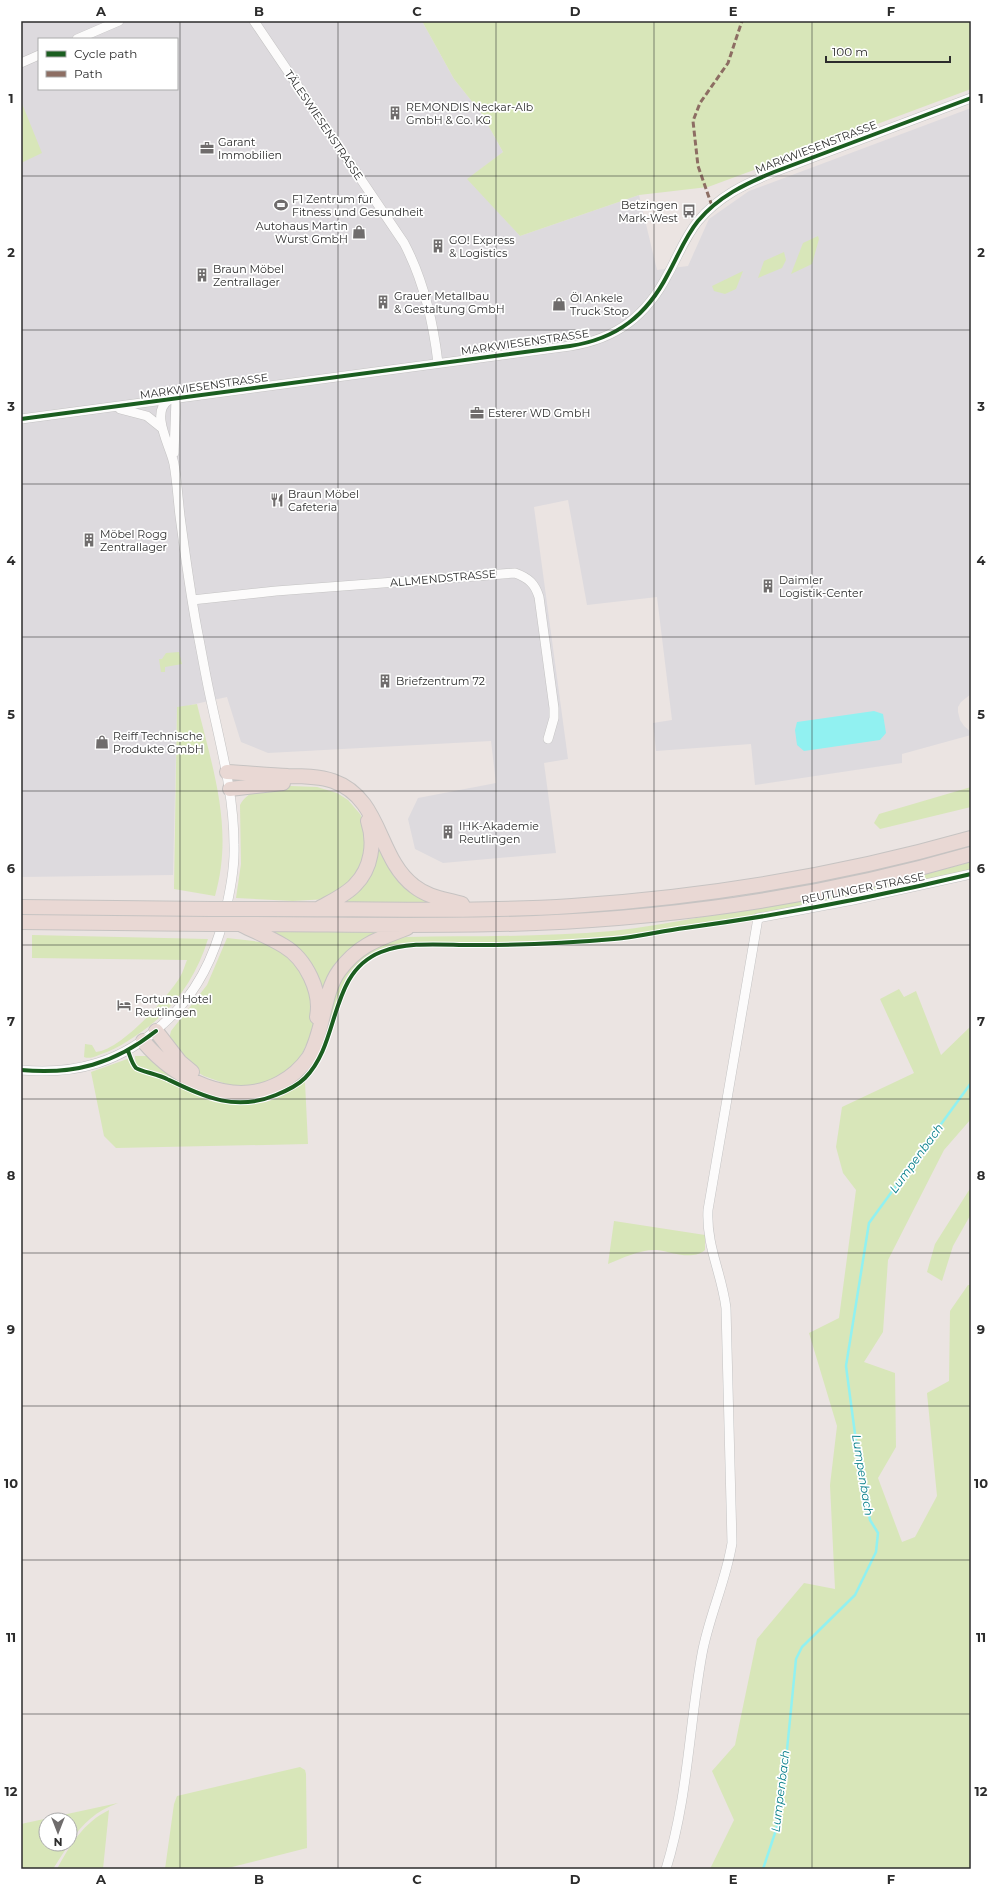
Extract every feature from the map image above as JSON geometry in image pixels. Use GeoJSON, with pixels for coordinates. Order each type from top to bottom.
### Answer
{"type":"FeatureCollection","features":[{"type":"Feature","properties":{"kind":"highway"},"geometry":{"type":"LineString","coordinates":[[227,772],[317,778],[333,781],[348,788],[366,806],[395,865],[409,882],[429,895],[476,909]]}},
{"type":"Feature","properties":{"kind":"highway"},"geometry":{"type":"LineString","coordinates":[[230,789],[274,783],[318,783],[339,789],[352,798],[364,813],[371,833],[372,844],[370,859],[364,872],[355,886],[318,909]]}},
{"type":"Feature","properties":{"kind":"highway"},"geometry":{"type":"LineString","coordinates":[[21,907],[476,909],[615,903],[746,887],[873,863],[971,838]]}},
{"type":"Feature","properties":{"kind":"highway"},"geometry":{"type":"LineString","coordinates":[[21,922],[415,925],[538,923],[601,919],[693,910],[821,889],[897,873],[971,854]]}},
{"type":"Feature","properties":{"kind":"highway"},"geometry":{"type":"LineString","coordinates":[[156,1031],[180,1062],[191,1071],[203,1078],[228,1088],[255,1087],[270,1083],[284,1076],[304,1055],[311,1043],[318,1014],[318,1000],[308,972],[297,957],[285,947],[240,924]]}},
{"type":"Feature","properties":{"kind":"highway"},"geometry":{"type":"LineString","coordinates":[[143,1041],[174,1069],[213,1088],[243,1093],[256,1092],[272,1087],[286,1079],[308,1058],[316,1044],[332,986],[338,973],[348,959],[360,948],[415,925]]}},
{"type":"Feature","properties":{"kind":"street"},"geometry":{"type":"LineString","coordinates":[[79,38],[119,21]]}},
{"type":"Feature","properties":{"kind":"street","name":"TÄLESWIESENSTRASSE"},"geometry":{"type":"LineString","coordinates":[[254,21],[404,243],[416,268],[428,301],[438,363]]}},
{"type":"Feature","properties":{"kind":"street"},"geometry":{"type":"LineString","coordinates":[[21,63],[38,55]]}},
{"type":"Feature","properties":{"kind":"street","name":"MARKWIESENSTRASSE"},"geometry":{"type":"LineString","coordinates":[[21,419],[580,344],[607,336],[636,317],[652,300],[693,228],[712,206],[726,194],[774,172],[971,98]]}},
{"type":"Feature","properties":{"kind":"street"},"geometry":{"type":"LineString","coordinates":[[172,399],[162,408],[161,418],[162,428],[174,464]]}},
{"type":"Feature","properties":{"kind":"street"},"geometry":{"type":"LineString","coordinates":[[21,1070],[59,1071],[81,1068],[128,1051],[156,1031],[174,1014],[200,981],[210,962],[220,933],[230,895],[234,863],[234,830],[230,789],[208,686],[192,600],[174,464],[172,399]]}},
{"type":"Feature","properties":{"kind":"street"},"geometry":{"type":"LineString","coordinates":[[116,407],[147,416],[162,428]]}},
{"type":"Feature","properties":{"kind":"street","name":"ALLMENDSTRASSE"},"geometry":{"type":"LineString","coordinates":[[192,600],[284,591],[515,573],[531,581],[536,587],[539,597],[554,708],[554,718],[548,739]]}},
{"type":"Feature","properties":{"kind":"street","name":"REUTLINGER STRASSE"},"geometry":{"type":"LineString","coordinates":[[666,1869],[682,1810],[694,1703],[704,1645],[724,1578],[732,1543],[726,1308],[722,1284],[709,1240],[708,1210],[758,918],[853,900],[971,874]]}},
{"type":"Feature","properties":{"kind":"shaded area"},"geometry":{"type":"Polygon","coordinates":[[[21,21],[422,21],[454,79],[482,114],[503,152],[468,179],[520,236],[639,195],[657,270],[688,266],[709,219],[749,191],[971,108],[971,694],[961,702],[958,707],[958,712],[960,720],[971,732],[971,735],[902,754],[902,763],[755,785],[751,744],[656,751],[653,723],[672,720],[657,597],[587,605],[568,500],[534,507],[568,759],[544,763],[556,853],[443,863],[415,849],[408,819],[418,798],[496,783],[491,741],[268,753],[241,742],[227,697],[177,708],[173,875],[21,877],[21,21]]]}},
{"type":"Feature","properties":{"kind":"green space"},"geometry":{"type":"Polygon","coordinates":[[[422,21],[971,21],[971,89],[708,187],[639,195],[520,236],[467,179],[503,152],[482,114],[454,79],[422,21]]]}},
{"type":"Feature","properties":{"kind":"green space"},"geometry":{"type":"Polygon","coordinates":[[[21,101],[42,153],[21,163],[21,101]]]}},
{"type":"Feature","properties":{"kind":"green space"},"geometry":{"type":"Polygon","coordinates":[[[818,236],[819,239],[812,264],[791,274],[803,243],[818,236]]]}},
{"type":"Feature","properties":{"kind":"green space"},"geometry":{"type":"Polygon","coordinates":[[[784,252],[786,260],[782,268],[758,278],[764,261],[784,252]]]}},
{"type":"Feature","properties":{"kind":"green space"},"geometry":{"type":"Polygon","coordinates":[[[743,271],[736,289],[725,294],[714,291],[712,286],[743,271]]]}},
{"type":"Feature","properties":{"kind":"green space"},"geometry":{"type":"Polygon","coordinates":[[[179,652],[182,664],[165,667],[165,672],[161,672],[159,659],[162,659],[166,653],[179,652]]]}},
{"type":"Feature","properties":{"kind":"green space"},"geometry":{"type":"Polygon","coordinates":[[[197,704],[215,776],[222,823],[220,871],[215,896],[174,889],[177,707],[197,704]]]}},
{"type":"Feature","properties":{"kind":"green space"},"geometry":{"type":"Polygon","coordinates":[[[291,786],[317,787],[337,793],[348,800],[360,814],[365,823],[369,844],[353,884],[327,899],[293,901],[236,898],[241,864],[240,805],[244,799],[255,792],[269,788],[291,786]]]}},
{"type":"Feature","properties":{"kind":"green space"},"geometry":{"type":"Polygon","coordinates":[[[971,787],[971,807],[880,829],[874,823],[879,814],[971,787]]]}},
{"type":"Feature","properties":{"kind":"green space"},"geometry":{"type":"Polygon","coordinates":[[[379,843],[445,906],[337,903],[379,843]]]}},
{"type":"Feature","properties":{"kind":"green space"},"geometry":{"type":"Polygon","coordinates":[[[971,862],[971,870],[902,886],[797,907],[642,932],[585,938],[534,941],[406,943],[387,947],[372,953],[358,963],[346,978],[324,1045],[311,1069],[296,1084],[271,1095],[254,1099],[239,1100],[213,1096],[156,1071],[140,1068],[136,1062],[135,1056],[149,1056],[227,1095],[300,1072],[343,974],[358,957],[387,941],[406,937],[509,936],[612,931],[837,894],[971,862]]]}},
{"type":"Feature","properties":{"kind":"green space"},"geometry":{"type":"Polygon","coordinates":[[[261,930],[386,931],[378,936],[325,995],[319,985],[261,930]]]}},
{"type":"Feature","properties":{"kind":"green space"},"geometry":{"type":"Polygon","coordinates":[[[32,935],[208,939],[203,954],[189,982],[170,1007],[147,1028],[121,1045],[96,1056],[87,1058],[84,1057],[85,1044],[92,1045],[96,1052],[106,1049],[130,1033],[142,1022],[174,986],[181,975],[187,960],[32,958],[32,935]]]}},
{"type":"Feature","properties":{"kind":"green space"},"geometry":{"type":"Polygon","coordinates":[[[227,938],[270,943],[294,960],[315,1000],[314,1028],[302,1054],[294,1065],[282,1074],[269,1081],[255,1085],[229,1085],[204,1076],[192,1069],[169,1039],[171,1031],[207,985],[227,938]]]}},
{"type":"Feature","properties":{"kind":"green space"},"geometry":{"type":"Polygon","coordinates":[[[899,989],[904,997],[916,991],[941,1055],[971,1026],[971,1119],[944,1150],[888,1260],[883,1332],[864,1362],[895,1373],[896,1447],[878,1478],[902,1542],[915,1537],[937,1496],[927,1393],[949,1381],[950,1311],[968,1285],[971,1285],[971,1869],[710,1869],[734,1820],[712,1771],[735,1745],[757,1639],[804,1583],[835,1589],[830,1485],[837,1426],[809,1333],[839,1318],[856,1190],[843,1173],[836,1147],[842,1107],[914,1073],[880,999],[899,989]]]}},
{"type":"Feature","properties":{"kind":"green space"},"geometry":{"type":"Polygon","coordinates":[[[130,1058],[135,1069],[142,1073],[156,1076],[215,1101],[233,1104],[250,1104],[267,1101],[286,1094],[305,1082],[308,1144],[116,1148],[104,1136],[91,1072],[130,1058]]]}},
{"type":"Feature","properties":{"kind":"green space"},"geometry":{"type":"Polygon","coordinates":[[[971,1187],[971,1214],[953,1246],[942,1281],[927,1272],[935,1244],[971,1187]]]}},
{"type":"Feature","properties":{"kind":"green space"},"geometry":{"type":"Polygon","coordinates":[[[614,1221],[705,1235],[705,1250],[694,1255],[675,1254],[657,1250],[644,1251],[632,1254],[608,1264],[614,1221]]]}},
{"type":"Feature","properties":{"kind":"green space"},"geometry":{"type":"Polygon","coordinates":[[[300,1767],[305,1770],[306,1774],[307,1848],[224,1869],[165,1869],[174,1804],[177,1796],[300,1767]]]}},
{"type":"Feature","properties":{"kind":"green space"},"geometry":{"type":"Polygon","coordinates":[[[118,1803],[110,1806],[91,1818],[78,1832],[78,1812],[76,1812],[118,1803]]]}},
{"type":"Feature","properties":{"kind":"green space"},"geometry":{"type":"Polygon","coordinates":[[[109,1810],[103,1869],[57,1869],[66,1852],[78,1852],[78,1835],[100,1815],[109,1810]]]}},
{"type":"Feature","properties":{"kind":"green space"},"geometry":{"type":"Polygon","coordinates":[[[38,1820],[38,1852],[64,1852],[53,1869],[21,1869],[21,1824],[38,1820]]]}},
{"type":"Feature","properties":{"kind":"water"},"geometry":{"type":"Polygon","coordinates":[[[874,711],[883,714],[886,733],[880,740],[804,751],[797,745],[795,730],[797,722],[874,711]]]}},
{"type":"Feature","properties":{"kind":"waterway","name":"Lumpenbach"},"geometry":{"type":"LineString","coordinates":[[763,1869],[776,1830],[784,1780],[796,1659],[802,1647],[855,1595],[876,1552],[878,1533],[870,1520],[857,1449],[846,1366],[869,1223],[971,1083]]}},
{"type":"Feature","properties":{"kind":"marked path"},"geometry":{"type":"LineString","coordinates":[[712,206],[698,166],[693,121],[700,103],[728,63],[742,21]]}},
{"type":"Feature","properties":{"kind":"cycle path"},"geometry":{"type":"LineString","coordinates":[[21,419],[570,346],[587,343],[602,338],[629,323],[650,302],[660,289],[693,227],[715,204],[733,192],[774,172],[971,98]]}},
{"type":"Feature","properties":{"kind":"cycle path"},"geometry":{"type":"LineString","coordinates":[[128,1051],[136,1068],[207,1096],[234,1102],[261,1100],[287,1090],[305,1078],[316,1063],[325,1046],[343,992],[352,975],[364,962],[381,952],[393,948],[430,944],[531,944],[581,942],[623,938],[828,905],[971,874]]}},
{"type":"Feature","properties":{"kind":"cycle path"},"geometry":{"type":"LineString","coordinates":[[21,1070],[59,1071],[93,1065],[125,1052],[156,1031]]}},
{"type":"Feature","properties":{"kind":"place","name":"REMONDIS Neckar-Alb GmbH & Co. KG"},"geometry":{"type":"Point","coordinates":[395,113]}},
{"type":"Feature","properties":{"kind":"place","name":"Garant Immobilien"},"geometry":{"type":"Point","coordinates":[207,148]}},
{"type":"Feature","properties":{"kind":"place","name":"F1 Zentrum für Fitness und Gesundheit"},"geometry":{"type":"Point","coordinates":[281,205]}},
{"type":"Feature","properties":{"kind":"place","name":"Betzingen Mark-West"},"geometry":{"type":"Point","coordinates":[689,211]}},
{"type":"Feature","properties":{"kind":"place","name":"Autohaus Martin Wurst GmbH"},"geometry":{"type":"Point","coordinates":[359,232]}},
{"type":"Feature","properties":{"kind":"place","name":"GO! Express & Logistics"},"geometry":{"type":"Point","coordinates":[438,246]}},
{"type":"Feature","properties":{"kind":"place","name":"Braun Möbel Zentrallager"},"geometry":{"type":"Point","coordinates":[202,275]}},
{"type":"Feature","properties":{"kind":"place","name":"Grauer Metallbau & Gestaltung GmbH"},"geometry":{"type":"Point","coordinates":[383,302]}},
{"type":"Feature","properties":{"kind":"place","name":"Öl Ankele Truck Stop"},"geometry":{"type":"Point","coordinates":[559,304]}},
{"type":"Feature","properties":{"kind":"place","name":"Esterer WD GmbH"},"geometry":{"type":"Point","coordinates":[477,413]}},
{"type":"Feature","properties":{"kind":"place","name":"Braun Möbel Cafeteria"},"geometry":{"type":"Point","coordinates":[277,500]}},
{"type":"Feature","properties":{"kind":"place","name":"Möbel Rogg Zentrallager"},"geometry":{"type":"Point","coordinates":[89,540]}},
{"type":"Feature","properties":{"kind":"place","name":"Daimler Logistik-Center"},"geometry":{"type":"Point","coordinates":[768,586]}},
{"type":"Feature","properties":{"kind":"place","name":"Briefzentrum 72"},"geometry":{"type":"Point","coordinates":[385,681]}},
{"type":"Feature","properties":{"kind":"place","name":"Reiff Technische Produkte GmbH"},"geometry":{"type":"Point","coordinates":[102,742]}},
{"type":"Feature","properties":{"kind":"place","name":"IHK-Akademie Reutlingen"},"geometry":{"type":"Point","coordinates":[448,832]}},
{"type":"Feature","properties":{"kind":"place","name":"Fortuna Hotel Reutlingen"},"geometry":{"type":"Point","coordinates":[124,1005]}}]}
